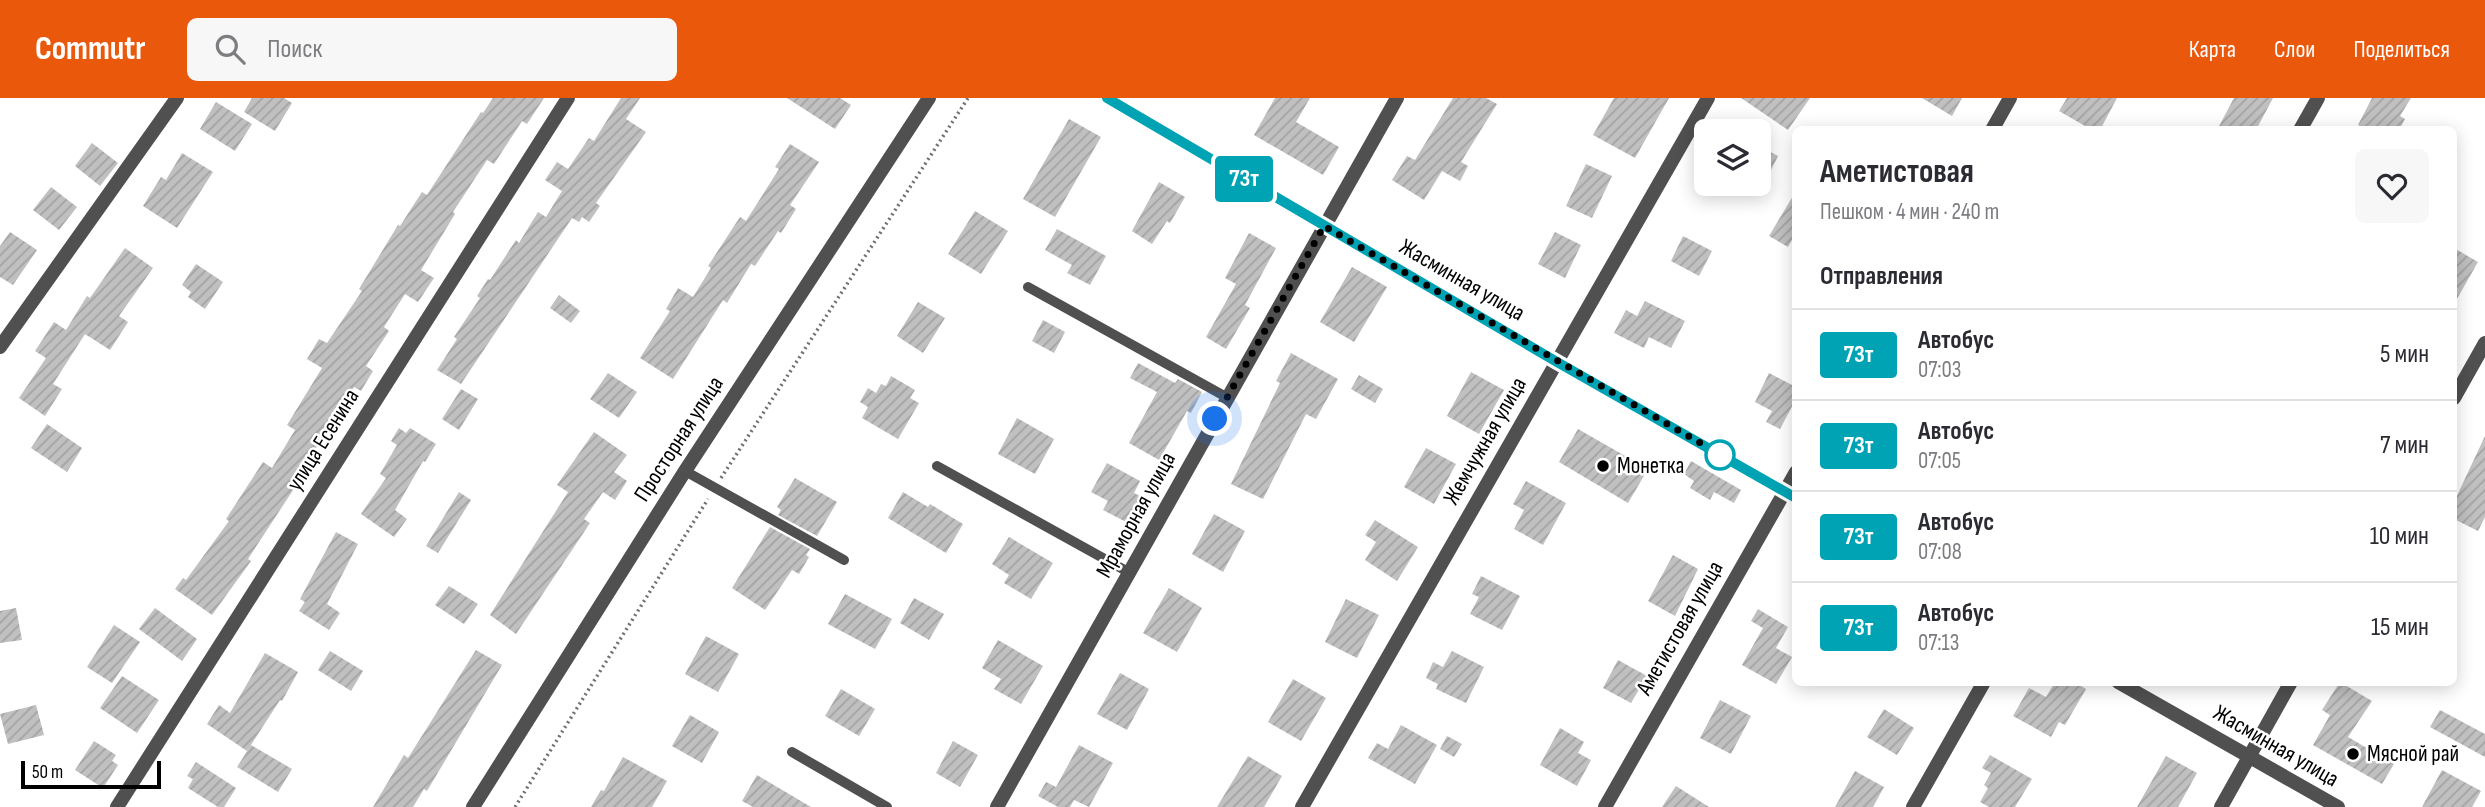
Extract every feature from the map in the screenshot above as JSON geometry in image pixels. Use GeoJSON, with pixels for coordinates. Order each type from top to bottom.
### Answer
{"type":"FeatureCollection","features":[{"type":"Feature","properties":{"kind":"street"},"geometry":{"type":"LineString","coordinates":[[0,347],[177,98]]}},
{"type":"Feature","properties":{"kind":"street","name":"улица Есенина"},"geometry":{"type":"LineString","coordinates":[[117,807],[568,98]]}},
{"type":"Feature","properties":{"kind":"street","name":"Просторная улица"},"geometry":{"type":"LineString","coordinates":[[473,807],[685,471],[929,98]]}},
{"type":"Feature","properties":{"kind":"street","name":"Жасминная улица"},"geometry":{"type":"LineString","coordinates":[[1107,98],[1557,362],[1790,495]]}},
{"type":"Feature","properties":{"kind":"street","name":"Мраморная улица"},"geometry":{"type":"LineString","coordinates":[[997,807],[1396,98]]}},
{"type":"Feature","properties":{"kind":"street","name":"Жемчужная улица"},"geometry":{"type":"LineString","coordinates":[[1302,807],[1708,98]]}},
{"type":"Feature","properties":{"kind":"street"},"geometry":{"type":"LineString","coordinates":[[1994,126],[2010,98]]}},
{"type":"Feature","properties":{"kind":"street"},"geometry":{"type":"LineString","coordinates":[[2302,126],[2318,98]]}},
{"type":"Feature","properties":{"kind":"street"},"geometry":{"type":"LineString","coordinates":[[2457,393],[2485,343]]}},
{"type":"Feature","properties":{"kind":"street","name":"Аметистовая улица"},"geometry":{"type":"LineString","coordinates":[[1605,807],[1790,495]]}},
{"type":"Feature","properties":{"kind":"street"},"geometry":{"type":"LineString","coordinates":[[1913,807],[1982,686]]}},
{"type":"Feature","properties":{"kind":"street","name":"Жасминная улица"},"geometry":{"type":"LineString","coordinates":[[2125,686],[2338,807]]}},
{"type":"Feature","properties":{"kind":"street"},"geometry":{"type":"LineString","coordinates":[[2221,807],[2289,686]]}},
{"type":"Feature","properties":{"kind":"lane"},"geometry":{"type":"LineString","coordinates":[[1028,287],[1228,398]]}},
{"type":"Feature","properties":{"kind":"lane"},"geometry":{"type":"LineString","coordinates":[[937,466],[1130,573]]}},
{"type":"Feature","properties":{"kind":"lane"},"geometry":{"type":"LineString","coordinates":[[685,471],[844,560]]}},
{"type":"Feature","properties":{"kind":"lane"},"geometry":{"type":"LineString","coordinates":[[792,752],[887,807]]}},
{"type":"Feature","properties":{"kind":"path"},"geometry":{"type":"LineString","coordinates":[[515,807],[714,488],[968,98]]}},
{"type":"Feature","properties":{"kind":"building"},"geometry":{"type":"Polygon","coordinates":[[[252,98],[284,98],[292,103],[275,131],[244,112],[252,98]]]}},
{"type":"Feature","properties":{"kind":"building"},"geometry":{"type":"Polygon","coordinates":[[[493,98],[544,98],[527,124],[522,121],[494,164],[487,160],[453,212],[455,214],[421,270],[434,278],[418,302],[405,294],[384,327],[389,331],[366,366],[373,371],[361,391],[354,387],[295,482],[297,484],[248,559],[251,561],[212,615],[175,589],[183,578],[186,580],[229,521],[226,519],[263,462],[272,468],[295,430],[287,425],[322,368],[307,359],[319,339],[327,343],[362,291],[359,289],[398,225],[400,226],[422,192],[427,195],[493,98]]]}},
{"type":"Feature","properties":{"kind":"building"},"geometry":{"type":"Polygon","coordinates":[[[621,98],[640,98],[626,119],[646,132],[596,203],[600,206],[589,222],[582,217],[579,222],[572,218],[461,384],[437,370],[457,339],[454,337],[480,298],[477,296],[488,279],[490,280],[516,240],[519,243],[538,212],[546,217],[562,191],[545,180],[557,162],[568,169],[589,138],[594,141],[621,98]]]}},
{"type":"Feature","properties":{"kind":"building"},"geometry":{"type":"Polygon","coordinates":[[[787,98],[840,98],[851,105],[835,129],[787,98]]]}},
{"type":"Feature","properties":{"kind":"building"},"geometry":{"type":"Polygon","coordinates":[[[1275,98],[1310,98],[1296,122],[1339,147],[1323,175],[1254,135],[1275,98]]]}},
{"type":"Feature","properties":{"kind":"building"},"geometry":{"type":"Polygon","coordinates":[[[1453,98],[1486,98],[1497,104],[1461,162],[1468,166],[1460,181],[1442,171],[1424,200],[1392,180],[1407,156],[1415,160],[1453,98]]]}},
{"type":"Feature","properties":{"kind":"building"},"geometry":{"type":"Polygon","coordinates":[[[1614,98],[1669,98],[1635,158],[1593,135],[1614,98]]]}},
{"type":"Feature","properties":{"kind":"building"},"geometry":{"type":"Polygon","coordinates":[[[1741,98],[1810,98],[1788,130],[1741,98]]]}},
{"type":"Feature","properties":{"kind":"building"},"geometry":{"type":"Polygon","coordinates":[[[1922,98],[1962,98],[1952,116],[1922,98]]]}},
{"type":"Feature","properties":{"kind":"building"},"geometry":{"type":"Polygon","coordinates":[[[2067,98],[2117,98],[2102,126],[2085,126],[2059,111],[2067,98]]]}},
{"type":"Feature","properties":{"kind":"building"},"geometry":{"type":"Polygon","coordinates":[[[2234,98],[2273,98],[2258,126],[2219,126],[2234,98]]]}},
{"type":"Feature","properties":{"kind":"building"},"geometry":{"type":"Polygon","coordinates":[[[2372,98],[2411,98],[2400,116],[2405,119],[2401,126],[2358,125],[2372,98]]]}},
{"type":"Feature","properties":{"kind":"building"},"geometry":{"type":"Polygon","coordinates":[[[216,102],[252,124],[235,151],[200,129],[216,102]]]}},
{"type":"Feature","properties":{"kind":"building"},"geometry":{"type":"Polygon","coordinates":[[[1069,119],[1101,137],[1055,217],[1023,199],[1069,119]]]}},
{"type":"Feature","properties":{"kind":"building"},"geometry":{"type":"Polygon","coordinates":[[[92,143],[118,163],[100,186],[75,166],[92,143]]]}},
{"type":"Feature","properties":{"kind":"building"},"geometry":{"type":"Polygon","coordinates":[[[790,144],[819,162],[790,205],[796,209],[755,266],[751,264],[727,303],[723,300],[673,379],[640,358],[670,311],[666,309],[678,288],[693,297],[711,268],[708,266],[740,217],[746,221],[779,169],[775,167],[790,144]]]}},
{"type":"Feature","properties":{"kind":"building"},"geometry":{"type":"Polygon","coordinates":[[[1771,152],[1778,156],[1771,170],[1771,152]]]}},
{"type":"Feature","properties":{"kind":"building"},"geometry":{"type":"Polygon","coordinates":[[[182,153],[213,172],[177,228],[143,206],[161,177],[166,180],[182,153]]]}},
{"type":"Feature","properties":{"kind":"building"},"geometry":{"type":"Polygon","coordinates":[[[1586,164],[1612,176],[1592,218],[1566,206],[1586,164]]]}},
{"type":"Feature","properties":{"kind":"building"},"geometry":{"type":"Polygon","coordinates":[[[1159,182],[1185,197],[1170,223],[1167,221],[1152,244],[1132,231],[1159,182]]]}},
{"type":"Feature","properties":{"kind":"building"},"geometry":{"type":"Polygon","coordinates":[[[51,187],[77,207],[59,230],[33,210],[51,187]]]}},
{"type":"Feature","properties":{"kind":"building"},"geometry":{"type":"Polygon","coordinates":[[[1792,198],[1792,240],[1788,247],[1769,236],[1792,198]]]}},
{"type":"Feature","properties":{"kind":"building"},"geometry":{"type":"Polygon","coordinates":[[[975,211],[1008,231],[981,274],[948,254],[975,211]]]}},
{"type":"Feature","properties":{"kind":"building"},"geometry":{"type":"Polygon","coordinates":[[[1057,229],[1106,256],[1090,285],[1067,273],[1072,265],[1045,250],[1057,229]]]}},
{"type":"Feature","properties":{"kind":"building"},"geometry":{"type":"Polygon","coordinates":[[[10,232],[37,250],[13,285],[0,277],[0,246],[10,232]]]}},
{"type":"Feature","properties":{"kind":"building"},"geometry":{"type":"Polygon","coordinates":[[[1555,232],[1581,245],[1565,278],[1538,264],[1555,232]]]}},
{"type":"Feature","properties":{"kind":"building"},"geometry":{"type":"Polygon","coordinates":[[[1249,233],[1276,248],[1245,305],[1250,308],[1226,349],[1206,337],[1236,284],[1225,278],[1249,233]]]}},
{"type":"Feature","properties":{"kind":"building"},"geometry":{"type":"Polygon","coordinates":[[[1683,236],[1712,251],[1699,276],[1671,261],[1683,236]]]}},
{"type":"Feature","properties":{"kind":"building"},"geometry":{"type":"Polygon","coordinates":[[[125,248],[153,268],[119,316],[128,322],[110,350],[85,334],[53,384],[62,389],[45,416],[19,398],[46,358],[35,351],[54,322],[66,330],[87,296],[90,298],[125,248]]]}},
{"type":"Feature","properties":{"kind":"building"},"geometry":{"type":"Polygon","coordinates":[[[2457,250],[2478,262],[2457,299],[2457,250]]]}},
{"type":"Feature","properties":{"kind":"building"},"geometry":{"type":"Polygon","coordinates":[[[196,264],[223,282],[205,309],[188,297],[191,292],[182,285],[196,264]]]}},
{"type":"Feature","properties":{"kind":"building"},"geometry":{"type":"Polygon","coordinates":[[[1352,267],[1387,287],[1354,342],[1320,322],[1352,267]]]}},
{"type":"Feature","properties":{"kind":"building"},"geometry":{"type":"Polygon","coordinates":[[[559,295],[580,311],[571,323],[550,308],[559,295]]]}},
{"type":"Feature","properties":{"kind":"building"},"geometry":{"type":"Polygon","coordinates":[[[1645,301],[1685,321],[1671,348],[1649,337],[1644,348],[1614,333],[1626,310],[1637,316],[1645,301]]]}},
{"type":"Feature","properties":{"kind":"building"},"geometry":{"type":"Polygon","coordinates":[[[918,302],[945,318],[923,353],[897,336],[918,302]]]}},
{"type":"Feature","properties":{"kind":"building"},"geometry":{"type":"Polygon","coordinates":[[[1043,320],[1065,332],[1054,353],[1032,341],[1043,320]]]}},
{"type":"Feature","properties":{"kind":"building"},"geometry":{"type":"Polygon","coordinates":[[[1291,353],[1338,379],[1316,419],[1306,414],[1263,499],[1231,484],[1280,383],[1276,381],[1291,353]]]}},
{"type":"Feature","properties":{"kind":"building"},"geometry":{"type":"Polygon","coordinates":[[[1138,363],[1175,383],[1178,379],[1202,392],[1191,413],[1187,411],[1159,460],[1129,443],[1157,392],[1130,378],[1138,363]]]}},
{"type":"Feature","properties":{"kind":"building"},"geometry":{"type":"Polygon","coordinates":[[[1471,372],[1504,390],[1479,434],[1447,416],[1471,372]]]}},
{"type":"Feature","properties":{"kind":"building"},"geometry":{"type":"Polygon","coordinates":[[[608,373],[637,392],[619,418],[590,399],[608,373]]]}},
{"type":"Feature","properties":{"kind":"building"},"geometry":{"type":"Polygon","coordinates":[[[1769,373],[1792,385],[1792,406],[1780,429],[1766,422],[1772,411],[1755,402],[1769,373]]]}},
{"type":"Feature","properties":{"kind":"building"},"geometry":{"type":"Polygon","coordinates":[[[1359,375],[1383,389],[1375,403],[1351,389],[1359,375]]]}},
{"type":"Feature","properties":{"kind":"building"},"geometry":{"type":"Polygon","coordinates":[[[891,376],[915,390],[910,398],[919,403],[898,439],[862,418],[868,407],[860,402],[868,388],[876,393],[881,384],[886,386],[891,376]]]}},
{"type":"Feature","properties":{"kind":"building"},"geometry":{"type":"Polygon","coordinates":[[[461,389],[478,399],[459,430],[442,419],[461,389]]]}},
{"type":"Feature","properties":{"kind":"building"},"geometry":{"type":"Polygon","coordinates":[[[1017,418],[1054,439],[1035,474],[998,454],[1017,418]]]}},
{"type":"Feature","properties":{"kind":"building"},"geometry":{"type":"Polygon","coordinates":[[[47,424],[82,448],[67,472],[31,448],[47,424]]]}},
{"type":"Feature","properties":{"kind":"building"},"geometry":{"type":"Polygon","coordinates":[[[399,428],[406,433],[410,428],[436,444],[395,510],[407,519],[394,537],[361,514],[386,478],[380,474],[397,445],[391,441],[399,428]]]}},
{"type":"Feature","properties":{"kind":"building","name":"Монетка"},"geometry":{"type":"Polygon","coordinates":[[[1578,429],[1648,469],[1628,503],[1559,462],[1578,429]]]}},
{"type":"Feature","properties":{"kind":"building"},"geometry":{"type":"Polygon","coordinates":[[[594,432],[627,455],[614,472],[627,481],[615,500],[603,492],[584,519],[590,523],[516,634],[490,615],[568,492],[557,485],[594,432]]]}},
{"type":"Feature","properties":{"kind":"building"},"geometry":{"type":"Polygon","coordinates":[[[2485,436],[2485,517],[2478,531],[2457,520],[2457,496],[2485,436]]]}},
{"type":"Feature","properties":{"kind":"building"},"geometry":{"type":"Polygon","coordinates":[[[1426,448],[1456,464],[1434,504],[1404,487],[1426,448]]]}},
{"type":"Feature","properties":{"kind":"building"},"geometry":{"type":"Polygon","coordinates":[[[1691,461],[1741,490],[1734,503],[1714,492],[1710,500],[1690,488],[1694,481],[1684,474],[1691,461]]]}},
{"type":"Feature","properties":{"kind":"building"},"geometry":{"type":"Polygon","coordinates":[[[1107,463],[1140,481],[1134,493],[1144,498],[1130,524],[1103,510],[1108,501],[1091,492],[1107,463]]]}},
{"type":"Feature","properties":{"kind":"building"},"geometry":{"type":"Polygon","coordinates":[[[795,478],[837,502],[817,536],[778,515],[781,510],[777,507],[795,478]]]}},
{"type":"Feature","properties":{"kind":"building"},"geometry":{"type":"Polygon","coordinates":[[[1526,481],[1566,503],[1543,545],[1514,529],[1524,510],[1513,504],[1526,481]]]}},
{"type":"Feature","properties":{"kind":"building"},"geometry":{"type":"Polygon","coordinates":[[[459,492],[471,500],[438,553],[426,546],[459,492]]]}},
{"type":"Feature","properties":{"kind":"building"},"geometry":{"type":"Polygon","coordinates":[[[903,492],[928,507],[930,504],[963,524],[946,553],[888,518],[903,492]]]}},
{"type":"Feature","properties":{"kind":"building"},"geometry":{"type":"Polygon","coordinates":[[[1214,514],[1245,531],[1223,572],[1192,554],[1214,514]]]}},
{"type":"Feature","properties":{"kind":"building"},"geometry":{"type":"Polygon","coordinates":[[[1375,520],[1418,547],[1397,581],[1365,560],[1376,542],[1365,535],[1375,520]]]}},
{"type":"Feature","properties":{"kind":"building"},"geometry":{"type":"Polygon","coordinates":[[[770,527],[810,549],[806,555],[809,557],[799,574],[792,570],[765,610],[732,588],[770,527]]]}},
{"type":"Feature","properties":{"kind":"building"},"geometry":{"type":"Polygon","coordinates":[[[336,532],[358,544],[327,604],[340,613],[329,630],[299,611],[305,602],[300,599],[336,532]]]}},
{"type":"Feature","properties":{"kind":"building"},"geometry":{"type":"Polygon","coordinates":[[[1009,537],[1053,563],[1031,599],[1004,583],[1009,575],[992,564],[1009,537]]]}},
{"type":"Feature","properties":{"kind":"building"},"geometry":{"type":"Polygon","coordinates":[[[1673,555],[1698,569],[1675,616],[1648,601],[1673,555]]]}},
{"type":"Feature","properties":{"kind":"building"},"geometry":{"type":"Polygon","coordinates":[[[1481,576],[1520,596],[1502,630],[1470,614],[1479,597],[1472,594],[1481,576]]]}},
{"type":"Feature","properties":{"kind":"building"},"geometry":{"type":"Polygon","coordinates":[[[449,586],[478,604],[464,624],[435,605],[449,586]]]}},
{"type":"Feature","properties":{"kind":"building"},"geometry":{"type":"Polygon","coordinates":[[[1169,588],[1202,608],[1177,652],[1143,633],[1169,588]]]}},
{"type":"Feature","properties":{"kind":"building"},"geometry":{"type":"Polygon","coordinates":[[[845,594],[892,619],[875,649],[828,624],[845,594]]]}},
{"type":"Feature","properties":{"kind":"building"},"geometry":{"type":"Polygon","coordinates":[[[914,598],[944,614],[929,640],[900,623],[914,598]]]}},
{"type":"Feature","properties":{"kind":"building"},"geometry":{"type":"Polygon","coordinates":[[[1346,599],[1379,615],[1357,658],[1325,642],[1346,599]]]}},
{"type":"Feature","properties":{"kind":"building"},"geometry":{"type":"Polygon","coordinates":[[[16,608],[22,640],[0,643],[0,611],[16,608]]]}},
{"type":"Feature","properties":{"kind":"building"},"geometry":{"type":"Polygon","coordinates":[[[155,608],[197,639],[182,661],[139,629],[155,608]]]}},
{"type":"Feature","properties":{"kind":"building"},"geometry":{"type":"Polygon","coordinates":[[[1758,609],[1788,627],[1776,648],[1792,657],[1776,684],[1742,665],[1763,628],[1751,621],[1758,609]]]}},
{"type":"Feature","properties":{"kind":"building"},"geometry":{"type":"Polygon","coordinates":[[[114,625],[140,642],[112,683],[87,667],[114,625]]]}},
{"type":"Feature","properties":{"kind":"building"},"geometry":{"type":"Polygon","coordinates":[[[706,636],[739,654],[718,692],[685,674],[706,636]]]}},
{"type":"Feature","properties":{"kind":"building"},"geometry":{"type":"Polygon","coordinates":[[[998,640],[1043,666],[1021,704],[994,689],[1001,679],[982,668],[998,640]]]}},
{"type":"Feature","properties":{"kind":"building"},"geometry":{"type":"Polygon","coordinates":[[[476,650],[502,665],[427,791],[424,789],[413,807],[373,807],[404,755],[408,758],[476,650]]]}},
{"type":"Feature","properties":{"kind":"building"},"geometry":{"type":"Polygon","coordinates":[[[330,651],[363,671],[351,691],[318,670],[330,651]]]}},
{"type":"Feature","properties":{"kind":"building"},"geometry":{"type":"Polygon","coordinates":[[[1452,651],[1484,667],[1466,703],[1436,689],[1438,684],[1426,678],[1433,662],[1443,667],[1452,651]]]}},
{"type":"Feature","properties":{"kind":"building"},"geometry":{"type":"Polygon","coordinates":[[[265,653],[298,672],[282,701],[280,700],[247,751],[207,724],[219,705],[230,713],[265,653]]]}},
{"type":"Feature","properties":{"kind":"building"},"geometry":{"type":"Polygon","coordinates":[[[1618,660],[1647,676],[1631,703],[1603,688],[1618,660]]]}},
{"type":"Feature","properties":{"kind":"building"},"geometry":{"type":"Polygon","coordinates":[[[1120,673],[1149,689],[1127,730],[1097,714],[1120,673]]]}},
{"type":"Feature","properties":{"kind":"building"},"geometry":{"type":"Polygon","coordinates":[[[122,676],[159,700],[137,733],[100,708],[122,676]]]}},
{"type":"Feature","properties":{"kind":"building"},"geometry":{"type":"Polygon","coordinates":[[[1293,679],[1326,698],[1301,741],[1268,722],[1293,679]]]}},
{"type":"Feature","properties":{"kind":"building"},"geometry":{"type":"Polygon","coordinates":[[[2053,686],[2081,686],[2086,689],[2065,725],[2059,722],[2051,737],[2013,716],[2029,688],[2046,697],[2053,686]]]}},
{"type":"Feature","properties":{"kind":"building"},"geometry":{"type":"Polygon","coordinates":[[[2337,686],[2347,686],[2372,701],[2348,737],[2394,764],[2382,784],[2313,745],[2330,715],[2322,710],[2337,686]]]}},
{"type":"Feature","properties":{"kind":"building"},"geometry":{"type":"Polygon","coordinates":[[[841,689],[875,709],[859,736],[825,716],[841,689]]]}},
{"type":"Feature","properties":{"kind":"building"},"geometry":{"type":"Polygon","coordinates":[[[1720,700],[1751,716],[1731,754],[1700,738],[1720,700]]]}},
{"type":"Feature","properties":{"kind":"building"},"geometry":{"type":"Polygon","coordinates":[[[36,705],[44,735],[8,744],[0,714],[36,705]]]}},
{"type":"Feature","properties":{"kind":"building"},"geometry":{"type":"Polygon","coordinates":[[[1884,709],[1914,728],[1897,755],[1867,737],[1884,709]]]}},
{"type":"Feature","properties":{"kind":"building"},"geometry":{"type":"Polygon","coordinates":[[[2440,710],[2485,734],[2485,757],[2430,727],[2440,710]]]}},
{"type":"Feature","properties":{"kind":"building"},"geometry":{"type":"Polygon","coordinates":[[[690,715],[719,732],[702,763],[672,746],[690,715]]]}},
{"type":"Feature","properties":{"kind":"building"},"geometry":{"type":"Polygon","coordinates":[[[1401,725],[1437,745],[1415,784],[1368,758],[1377,743],[1388,749],[1401,725]]]}},
{"type":"Feature","properties":{"kind":"building"},"geometry":{"type":"Polygon","coordinates":[[[1560,728],[1584,742],[1578,753],[1591,760],[1577,786],[1540,765],[1560,728]]]}},
{"type":"Feature","properties":{"kind":"building"},"geometry":{"type":"Polygon","coordinates":[[[1447,736],[1462,744],[1454,757],[1440,749],[1447,736]]]}},
{"type":"Feature","properties":{"kind":"building"},"geometry":{"type":"Polygon","coordinates":[[[94,741],[116,755],[112,761],[118,765],[103,788],[75,770],[94,741]]]}},
{"type":"Feature","properties":{"kind":"building"},"geometry":{"type":"Polygon","coordinates":[[[953,741],[978,755],[960,787],[936,773],[953,741]]]}},
{"type":"Feature","properties":{"kind":"building"},"geometry":{"type":"Polygon","coordinates":[[[251,745],[292,769],[278,792],[237,767],[251,745]]]}},
{"type":"Feature","properties":{"kind":"building"},"geometry":{"type":"Polygon","coordinates":[[[1079,745],[1113,763],[1089,807],[1074,800],[1070,807],[1058,807],[1038,796],[1046,782],[1056,787],[1079,745]]]}},
{"type":"Feature","properties":{"kind":"building"},"geometry":{"type":"Polygon","coordinates":[[[1990,755],[2032,779],[2015,807],[1989,807],[1980,802],[1988,788],[1984,785],[1991,773],[1982,768],[1990,755]]]}},
{"type":"Feature","properties":{"kind":"building"},"geometry":{"type":"Polygon","coordinates":[[[1248,756],[1282,776],[1264,807],[1217,807],[1248,756]]]}},
{"type":"Feature","properties":{"kind":"building"},"geometry":{"type":"Polygon","coordinates":[[[2166,756],[2197,773],[2178,807],[2137,807],[2166,756]]]}},
{"type":"Feature","properties":{"kind":"building"},"geometry":{"type":"Polygon","coordinates":[[[623,757],[667,781],[652,807],[591,807],[601,790],[604,791],[623,757]]]}},
{"type":"Feature","properties":{"kind":"building"},"geometry":{"type":"Polygon","coordinates":[[[196,762],[236,788],[224,807],[218,807],[188,788],[193,779],[187,776],[196,762]]]}},
{"type":"Feature","properties":{"kind":"building"},"geometry":{"type":"Polygon","coordinates":[[[2442,770],[2481,791],[2472,807],[2422,807],[2442,770]]]}},
{"type":"Feature","properties":{"kind":"building"},"geometry":{"type":"Polygon","coordinates":[[[1855,771],[1884,787],[1873,807],[1835,807],[1855,771]]]}},
{"type":"Feature","properties":{"kind":"building"},"geometry":{"type":"Polygon","coordinates":[[[757,775],[811,807],[753,807],[742,801],[757,775]]]}},
{"type":"Feature","properties":{"kind":"building"},"geometry":{"type":"Polygon","coordinates":[[[1676,786],[1709,807],[1662,807],[1676,786]]]}},
{"type":"Feature","properties":{"kind":"bus line","name":"73т"},"geometry":{"type":"LineString","coordinates":[[1107,98],[1557,362],[1792,496]]}},
{"type":"Feature","properties":{"kind":"place","name":"Монетка"},"geometry":{"type":"Point","coordinates":[1603,466]}},
{"type":"Feature","properties":{"kind":"place","name":"Мясной рай"},"geometry":{"type":"Point","coordinates":[2353,754]}},
{"type":"Feature","properties":{"kind":"route"},"geometry":{"type":"LineString","coordinates":[[1215,419],[1324,226],[1723,456],[1720,455]]}}]}
